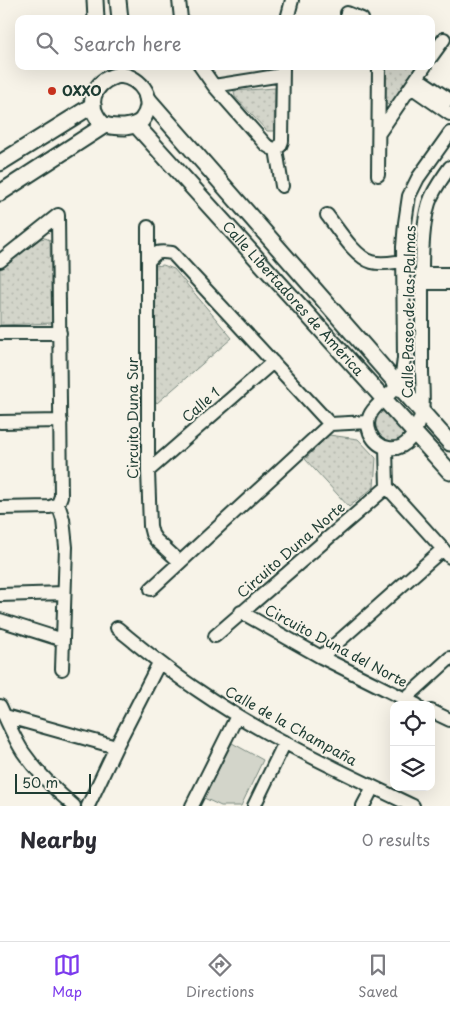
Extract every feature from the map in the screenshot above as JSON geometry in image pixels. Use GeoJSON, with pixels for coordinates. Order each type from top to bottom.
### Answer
{"type":"FeatureCollection","features":[{"type":"Feature","properties":{"kind":"street"},"geometry":{"type":"LineString","coordinates":[[95,0],[96,15]]}},
{"type":"Feature","properties":{"kind":"street"},"geometry":{"type":"LineString","coordinates":[[118,0],[120,15]]}},
{"type":"Feature","properties":{"kind":"street"},"geometry":{"type":"LineString","coordinates":[[179,0],[181,15]]}},
{"type":"Feature","properties":{"kind":"street"},"geometry":{"type":"LineString","coordinates":[[288,15],[292,0]]}},
{"type":"Feature","properties":{"kind":"street"},"geometry":{"type":"LineString","coordinates":[[347,13],[352,15]]}},
{"type":"Feature","properties":{"kind":"street"},"geometry":{"type":"LineString","coordinates":[[435,51],[444,39]]}},
{"type":"Feature","properties":{"kind":"street"},"geometry":{"type":"LineString","coordinates":[[102,82],[113,76],[131,72],[142,86],[148,103],[146,113],[140,122],[136,125],[120,127],[105,125],[99,120],[93,105],[95,93],[102,82],[105,70]]}},
{"type":"Feature","properties":{"kind":"street"},"geometry":{"type":"LineString","coordinates":[[203,70],[214,86],[266,145],[271,148],[280,146],[282,142],[282,70],[214,86]]}},
{"type":"Feature","properties":{"kind":"street"},"geometry":{"type":"LineString","coordinates":[[378,175],[379,70]]}},
{"type":"Feature","properties":{"kind":"street"},"geometry":{"type":"LineString","coordinates":[[379,133],[422,70]]}},
{"type":"Feature","properties":{"kind":"street"},"geometry":{"type":"LineString","coordinates":[[414,82],[450,100]]}},
{"type":"Feature","properties":{"kind":"street"},"geometry":{"type":"LineString","coordinates":[[414,82],[450,114]]}},
{"type":"Feature","properties":{"kind":"street","name":"Calle Libertadores de América"},"geometry":{"type":"LineString","coordinates":[[147,98],[450,443]]}},
{"type":"Feature","properties":{"kind":"street"},"geometry":{"type":"LineString","coordinates":[[0,163],[93,105]]}},
{"type":"Feature","properties":{"kind":"street"},"geometry":{"type":"LineString","coordinates":[[0,193],[105,125]]}},
{"type":"Feature","properties":{"kind":"street","name":"Calle Libertadores de América"},"geometry":{"type":"LineString","coordinates":[[136,125],[450,472]]}},
{"type":"Feature","properties":{"kind":"street","name":"Calle Paseo de las Palmas"},"geometry":{"type":"LineString","coordinates":[[368,422],[370,414],[398,386],[402,373],[404,358],[403,247],[409,196],[418,178],[450,133]]}},
{"type":"Feature","properties":{"kind":"street"},"geometry":{"type":"LineString","coordinates":[[276,148],[282,186]]}},
{"type":"Feature","properties":{"kind":"street","name":"Calle Paseo de las Palmas"},"geometry":{"type":"LineString","coordinates":[[414,432],[422,412],[422,248],[429,204],[434,190],[450,167]]}},
{"type":"Feature","properties":{"kind":"street"},"geometry":{"type":"LineString","coordinates":[[0,261],[58,215],[61,421],[61,496],[58,504],[63,519],[66,547],[62,669]]}},
{"type":"Feature","properties":{"kind":"street"},"geometry":{"type":"LineString","coordinates":[[327,215],[357,254],[365,259],[379,263],[403,261]]}},
{"type":"Feature","properties":{"kind":"street","name":"Circuito Duna Sur"},"geometry":{"type":"LineString","coordinates":[[148,227],[148,471],[150,526],[156,540],[180,562]]}},
{"type":"Feature","properties":{"kind":"street"},"geometry":{"type":"LineString","coordinates":[[403,247],[422,248]]}},
{"type":"Feature","properties":{"kind":"street"},"geometry":{"type":"LineString","coordinates":[[148,262],[154,254],[162,251],[172,253],[330,424]]}},
{"type":"Feature","properties":{"kind":"street"},"geometry":{"type":"LineString","coordinates":[[403,293],[422,283],[450,274]]}},
{"type":"Feature","properties":{"kind":"street"},"geometry":{"type":"LineString","coordinates":[[422,283],[450,283]]}},
{"type":"Feature","properties":{"kind":"street"},"geometry":{"type":"LineString","coordinates":[[0,333],[60,333]]}},
{"type":"Feature","properties":{"kind":"street","name":"Calle 1"},"geometry":{"type":"LineString","coordinates":[[148,471],[273,362]]}},
{"type":"Feature","properties":{"kind":"street"},"geometry":{"type":"LineString","coordinates":[[0,422],[61,421]]}},
{"type":"Feature","properties":{"kind":"street"},"geometry":{"type":"LineString","coordinates":[[151,589],[330,424],[368,422],[373,438],[386,448],[393,448],[406,443],[414,432]]}},
{"type":"Feature","properties":{"kind":"street"},"geometry":{"type":"LineString","coordinates":[[321,657],[447,553],[387,487],[386,448]]}},
{"type":"Feature","properties":{"kind":"street","name":"Circuito Duna Norte"},"geometry":{"type":"LineString","coordinates":[[215,636],[387,487]]}},
{"type":"Feature","properties":{"kind":"street"},"geometry":{"type":"LineString","coordinates":[[0,508],[58,504]]}},
{"type":"Feature","properties":{"kind":"street"},"geometry":{"type":"LineString","coordinates":[[0,595],[64,593]]}},
{"type":"Feature","properties":{"kind":"street","name":"Circuito Duna del Norte"},"geometry":{"type":"LineString","coordinates":[[241,612],[321,657],[409,701]]}},
{"type":"Feature","properties":{"kind":"street"},"geometry":{"type":"LineString","coordinates":[[0,620],[63,640]]}},
{"type":"Feature","properties":{"kind":"street","name":"Calle de la Champaña"},"geometry":{"type":"LineString","coordinates":[[117,628],[159,663],[237,716],[409,805]]}},
{"type":"Feature","properties":{"kind":"street"},"geometry":{"type":"LineString","coordinates":[[405,699],[450,658]]}},
{"type":"Feature","properties":{"kind":"street"},"geometry":{"type":"LineString","coordinates":[[88,806],[159,663]]}},
{"type":"Feature","properties":{"kind":"street"},"geometry":{"type":"LineString","coordinates":[[2,711],[116,747]]}},
{"type":"Feature","properties":{"kind":"street"},"geometry":{"type":"LineString","coordinates":[[2,711],[22,750],[57,792],[74,806]]}},
{"type":"Feature","properties":{"kind":"street"},"geometry":{"type":"LineString","coordinates":[[435,713],[450,720]]}},
{"type":"Feature","properties":{"kind":"street"},"geometry":{"type":"LineString","coordinates":[[192,806],[237,716]]}},
{"type":"Feature","properties":{"kind":"street"},"geometry":{"type":"LineString","coordinates":[[254,806],[285,742]]}},
{"type":"Feature","properties":{"kind":"street"},"geometry":{"type":"LineString","coordinates":[[363,806],[373,787]]}},
{"type":"Feature","properties":{"kind":"shaded area"},"geometry":{"type":"Polygon","coordinates":[[[383,70],[413,70],[390,106],[385,103],[383,70]]]}},
{"type":"Feature","properties":{"kind":"shaded area"},"geometry":{"type":"Polygon","coordinates":[[[275,88],[274,131],[267,131],[235,97],[234,91],[275,88]]]}},
{"type":"Feature","properties":{"kind":"shaded area"},"geometry":{"type":"Polygon","coordinates":[[[40,239],[50,240],[52,323],[0,325],[0,269],[40,239]]]}},
{"type":"Feature","properties":{"kind":"shaded area"},"geometry":{"type":"Polygon","coordinates":[[[163,265],[174,269],[232,338],[157,403],[153,398],[154,266],[163,265]]]}},
{"type":"Feature","properties":{"kind":"shaded area"},"geometry":{"type":"Polygon","coordinates":[[[382,407],[409,434],[403,439],[394,442],[389,441],[377,432],[376,416],[382,407]]]}},
{"type":"Feature","properties":{"kind":"shaded area"},"geometry":{"type":"Polygon","coordinates":[[[329,435],[358,439],[376,458],[374,487],[349,507],[305,459],[329,435]]]}},
{"type":"Feature","properties":{"kind":"shaded area"},"geometry":{"type":"Polygon","coordinates":[[[232,743],[263,760],[241,806],[221,806],[204,798],[232,743]]]}},
{"type":"Feature","properties":{"kind":"place","name":"OXXO"},"geometry":{"type":"Point","coordinates":[52,91]}}]}
